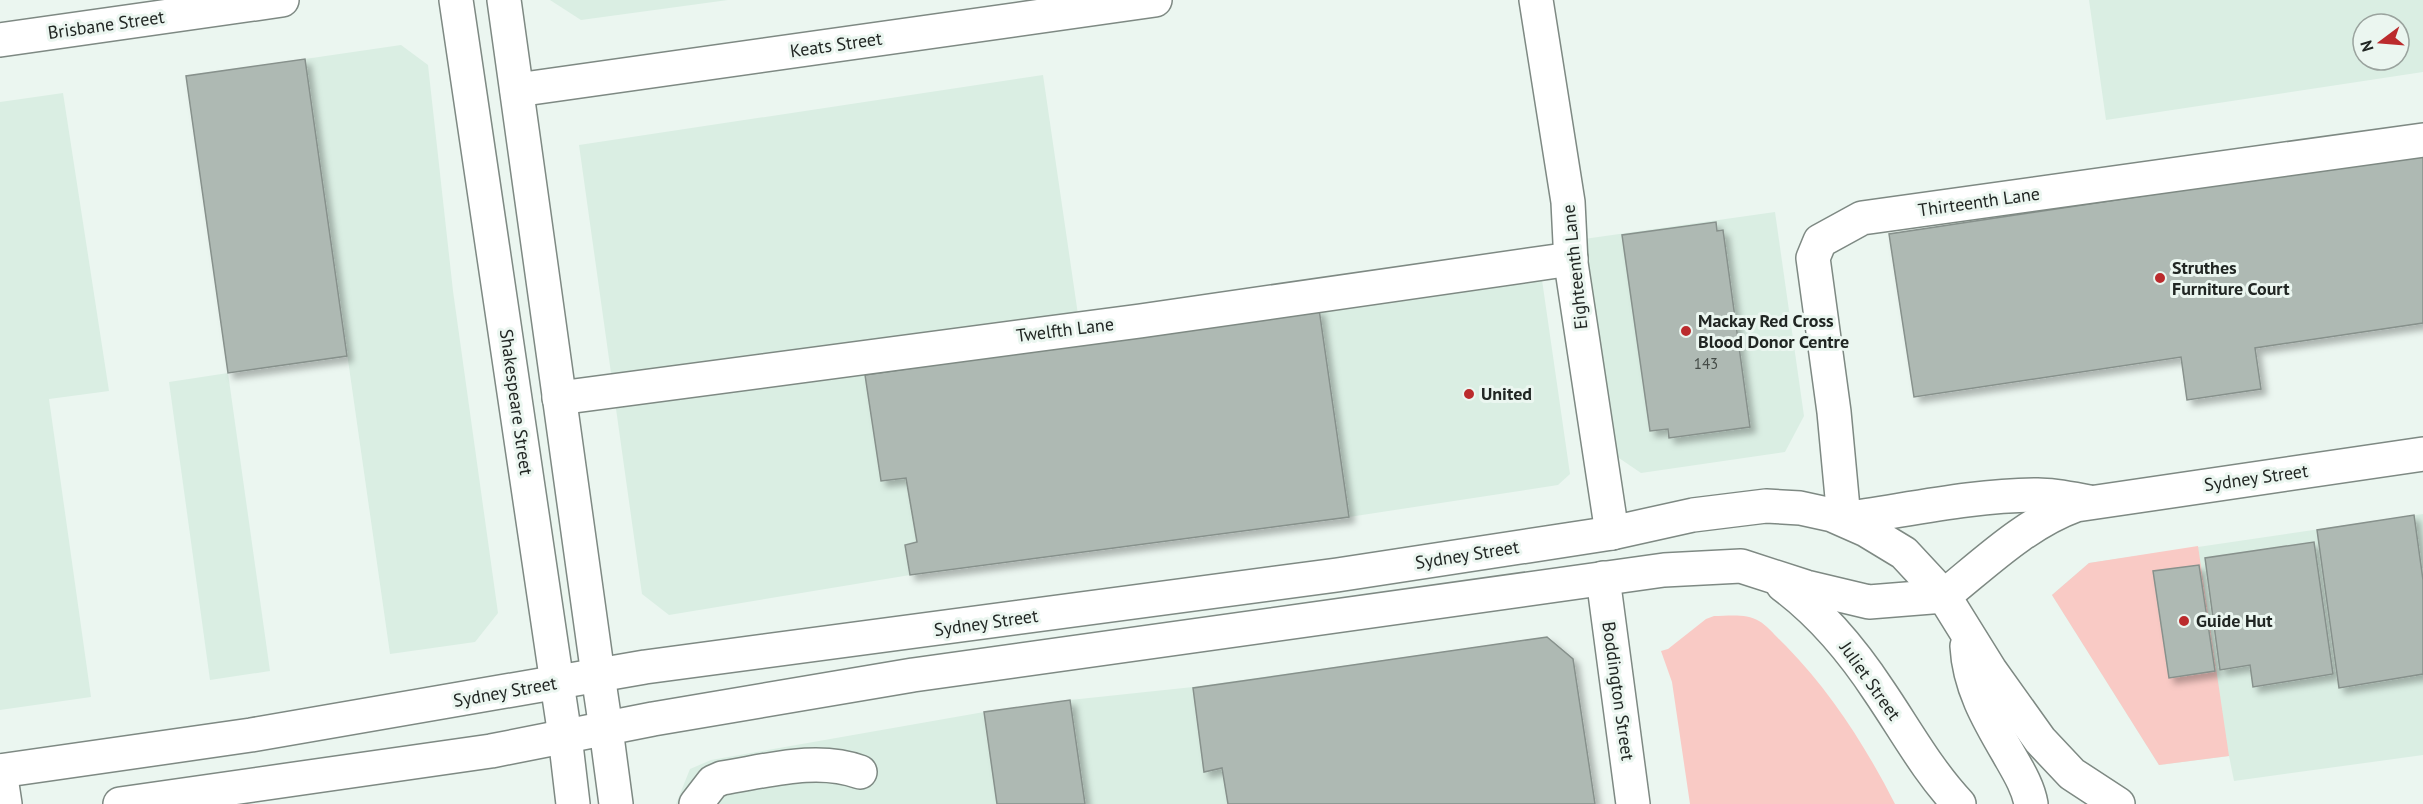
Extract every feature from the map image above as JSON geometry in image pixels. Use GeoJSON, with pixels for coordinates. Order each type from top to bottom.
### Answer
{"type":"FeatureCollection","features":[{"type":"Feature","properties":{"kind":"main road","name":"Brisbane Street"},"geometry":{"type":"LineString","coordinates":[[0,40],[282,0]]}},
{"type":"Feature","properties":{"kind":"main road","name":"Shakespeare Street"},"geometry":{"type":"LineString","coordinates":[[456,0],[565,736],[573,804]]}},
{"type":"Feature","properties":{"kind":"main road"},"geometry":{"type":"LineString","coordinates":[[504,0],[616,804]]}},
{"type":"Feature","properties":{"kind":"main road","name":"Keats Street"},"geometry":{"type":"LineString","coordinates":[[517,90],[1155,0]]}},
{"type":"Feature","properties":{"kind":"main road","name":"Eighteenth Lane"},"geometry":{"type":"LineString","coordinates":[[1536,0],[1568,202],[1571,259],[1612,533],[1603,578]]}},
{"type":"Feature","properties":{"kind":"main road","name":"Thirteenth Lane"},"geometry":{"type":"LineString","coordinates":[[1844,519],[1834,412],[1813,258],[1820,242],[1862,218],[2423,140]]}},
{"type":"Feature","properties":{"kind":"main road","name":"Twelfth Lane"},"geometry":{"type":"LineString","coordinates":[[559,398],[1140,321],[1571,259]]}},
{"type":"Feature","properties":{"kind":"main road","name":"Sydney Street"},"geometry":{"type":"LineString","coordinates":[[2089,502],[2423,454]]}},
{"type":"Feature","properties":{"kind":"main road"},"geometry":{"type":"LineString","coordinates":[[1844,519],[1959,501],[2027,496],[2089,502]]}},
{"type":"Feature","properties":{"kind":"main road"},"geometry":{"type":"LineString","coordinates":[[120,804],[491,751],[913,675],[1603,578],[1712,566],[1740,566],[1869,602],[1944,596],[2026,531],[2058,512],[2089,502]]}},
{"type":"Feature","properties":{"kind":"main road","name":"Sydney Street"},"geometry":{"type":"LineString","coordinates":[[0,771],[262,733],[598,675],[1337,575],[1612,533],[1693,515],[1753,506],[1800,508],[1844,519],[1904,554],[1944,596]]}},
{"type":"Feature","properties":{"kind":"main road","name":"Juliet Street"},"geometry":{"type":"LineString","coordinates":[[1763,573],[1794,593],[1840,639],[1880,691],[1926,764],[1959,804]]}},
{"type":"Feature","properties":{"kind":"main road","name":"Boddington Street"},"geometry":{"type":"LineString","coordinates":[[1603,578],[1633,804]]}},
{"type":"Feature","properties":{"kind":"main road"},"geometry":{"type":"LineString","coordinates":[[1944,596],[2012,702],[2040,740],[2078,778],[2118,804]]}},
{"type":"Feature","properties":{"kind":"main road"},"geometry":{"type":"LineString","coordinates":[[1966,632],[1976,693],[2026,787],[2031,804]]}},
{"type":"Feature","properties":{"kind":"main road"},"geometry":{"type":"LineString","coordinates":[[1926,764],[1936,804]]}},
{"type":"Feature","properties":{"kind":"main road"},"geometry":{"type":"LineString","coordinates":[[696,804],[713,782],[722,778],[809,765],[841,765],[860,772]]}},
{"type":"Feature","properties":{"kind":"main road"},"geometry":{"type":"LineString","coordinates":[[0,771],[5,804]]}},
{"type":"Feature","properties":{"kind":"shaded area"},"geometry":{"type":"Polygon","coordinates":[[[550,0],[728,0],[581,20],[550,0]]]}},
{"type":"Feature","properties":{"kind":"shaded area"},"geometry":{"type":"Polygon","coordinates":[[[2089,0],[2423,0],[2423,72],[2106,120],[2089,0]]]}},
{"type":"Feature","properties":{"kind":"shaded area"},"geometry":{"type":"Polygon","coordinates":[[[401,45],[428,65],[453,291],[498,613],[475,642],[390,654],[305,59],[401,45]]]}},
{"type":"Feature","properties":{"kind":"shaded area"},"geometry":{"type":"Polygon","coordinates":[[[1043,75],[1082,342],[1542,280],[1570,474],[1558,485],[1349,517],[910,575],[669,615],[642,594],[579,145],[1043,75]]]}},
{"type":"Feature","properties":{"kind":"shaded area"},"geometry":{"type":"Polygon","coordinates":[[[63,93],[109,391],[49,399],[91,697],[0,710],[0,102],[63,93]]]}},
{"type":"Feature","properties":{"kind":"shaded area"},"geometry":{"type":"Polygon","coordinates":[[[1775,212],[1804,416],[1785,452],[1641,473],[1616,456],[1584,239],[1775,212]]]}},
{"type":"Feature","properties":{"kind":"shaded area"},"geometry":{"type":"Polygon","coordinates":[[[228,373],[270,671],[210,680],[169,382],[228,373]]]}},
{"type":"Feature","properties":{"kind":"shaded area"},"geometry":{"type":"Polygon","coordinates":[[[2423,514],[2423,755],[2234,781],[2229,756],[2159,765],[2052,595],[2089,563],[2423,514]]]}},
{"type":"Feature","properties":{"kind":"shaded area"},"geometry":{"type":"Polygon","coordinates":[[[2198,546],[2229,756],[2159,765],[2052,595],[2089,563],[2198,546]]]}},
{"type":"Feature","properties":{"kind":"shaded area"},"geometry":{"type":"Polygon","coordinates":[[[1714,616],[1754,618],[1766,626],[1786,646],[1818,682],[1847,721],[1895,804],[1690,804],[1672,682],[1661,651],[1668,649],[1706,619],[1714,616]]]}},
{"type":"Feature","properties":{"kind":"shaded area"},"geometry":{"type":"Polygon","coordinates":[[[1547,637],[1573,659],[1595,804],[676,804],[690,769],[711,760],[984,712],[1193,687],[1547,637]]]}},
{"type":"Feature","properties":{"kind":"building"},"geometry":{"type":"Polygon","coordinates":[[[305,59],[347,356],[228,373],[186,76],[305,59]]]}},
{"type":"Feature","properties":{"kind":"building","name":"Struthes Furniture Court"},"geometry":{"type":"Polygon","coordinates":[[[2423,154],[2423,323],[2255,348],[2261,389],[2187,400],[2181,357],[1914,397],[1889,234],[2423,154]]]}},
{"type":"Feature","properties":{"kind":"building","name":"Mackay Red Cross Blood Donor Centre"},"geometry":{"type":"Polygon","coordinates":[[[1716,222],[1717,231],[1723,230],[1750,427],[1669,438],[1668,429],[1650,431],[1622,235],[1716,222]]]}},
{"type":"Feature","properties":{"kind":"building"},"geometry":{"type":"Polygon","coordinates":[[[1319,309],[1349,517],[910,575],[905,545],[917,542],[906,478],[881,481],[865,375],[1319,309]]]}},
{"type":"Feature","properties":{"kind":"building"},"geometry":{"type":"Polygon","coordinates":[[[2414,515],[2423,580],[2423,674],[2339,688],[2317,530],[2414,515]]]}},
{"type":"Feature","properties":{"kind":"building"},"geometry":{"type":"Polygon","coordinates":[[[2314,542],[2333,674],[2253,687],[2250,665],[2220,670],[2205,558],[2314,542]]]}},
{"type":"Feature","properties":{"kind":"building","name":"Guide Hut"},"geometry":{"type":"Polygon","coordinates":[[[2199,565],[2215,671],[2169,678],[2153,571],[2199,565]]]}},
{"type":"Feature","properties":{"kind":"building"},"geometry":{"type":"Polygon","coordinates":[[[1547,637],[1573,659],[1595,804],[1228,804],[1222,768],[1204,772],[1193,688],[1547,637]]]}},
{"type":"Feature","properties":{"kind":"building"},"geometry":{"type":"Polygon","coordinates":[[[1070,700],[1085,804],[997,804],[984,712],[1070,700]]]}},
{"type":"Feature","properties":{"kind":"place","name":"Struthes Furniture Court"},"geometry":{"type":"Point","coordinates":[2160,278]}},
{"type":"Feature","properties":{"kind":"place","name":"Mackay Red Cross Blood Donor Centre"},"geometry":{"type":"Point","coordinates":[1686,331]}},
{"type":"Feature","properties":{"kind":"place","name":"United"},"geometry":{"type":"Point","coordinates":[1469,394]}},
{"type":"Feature","properties":{"kind":"place","name":"Guide Hut"},"geometry":{"type":"Point","coordinates":[2184,621]}}]}
